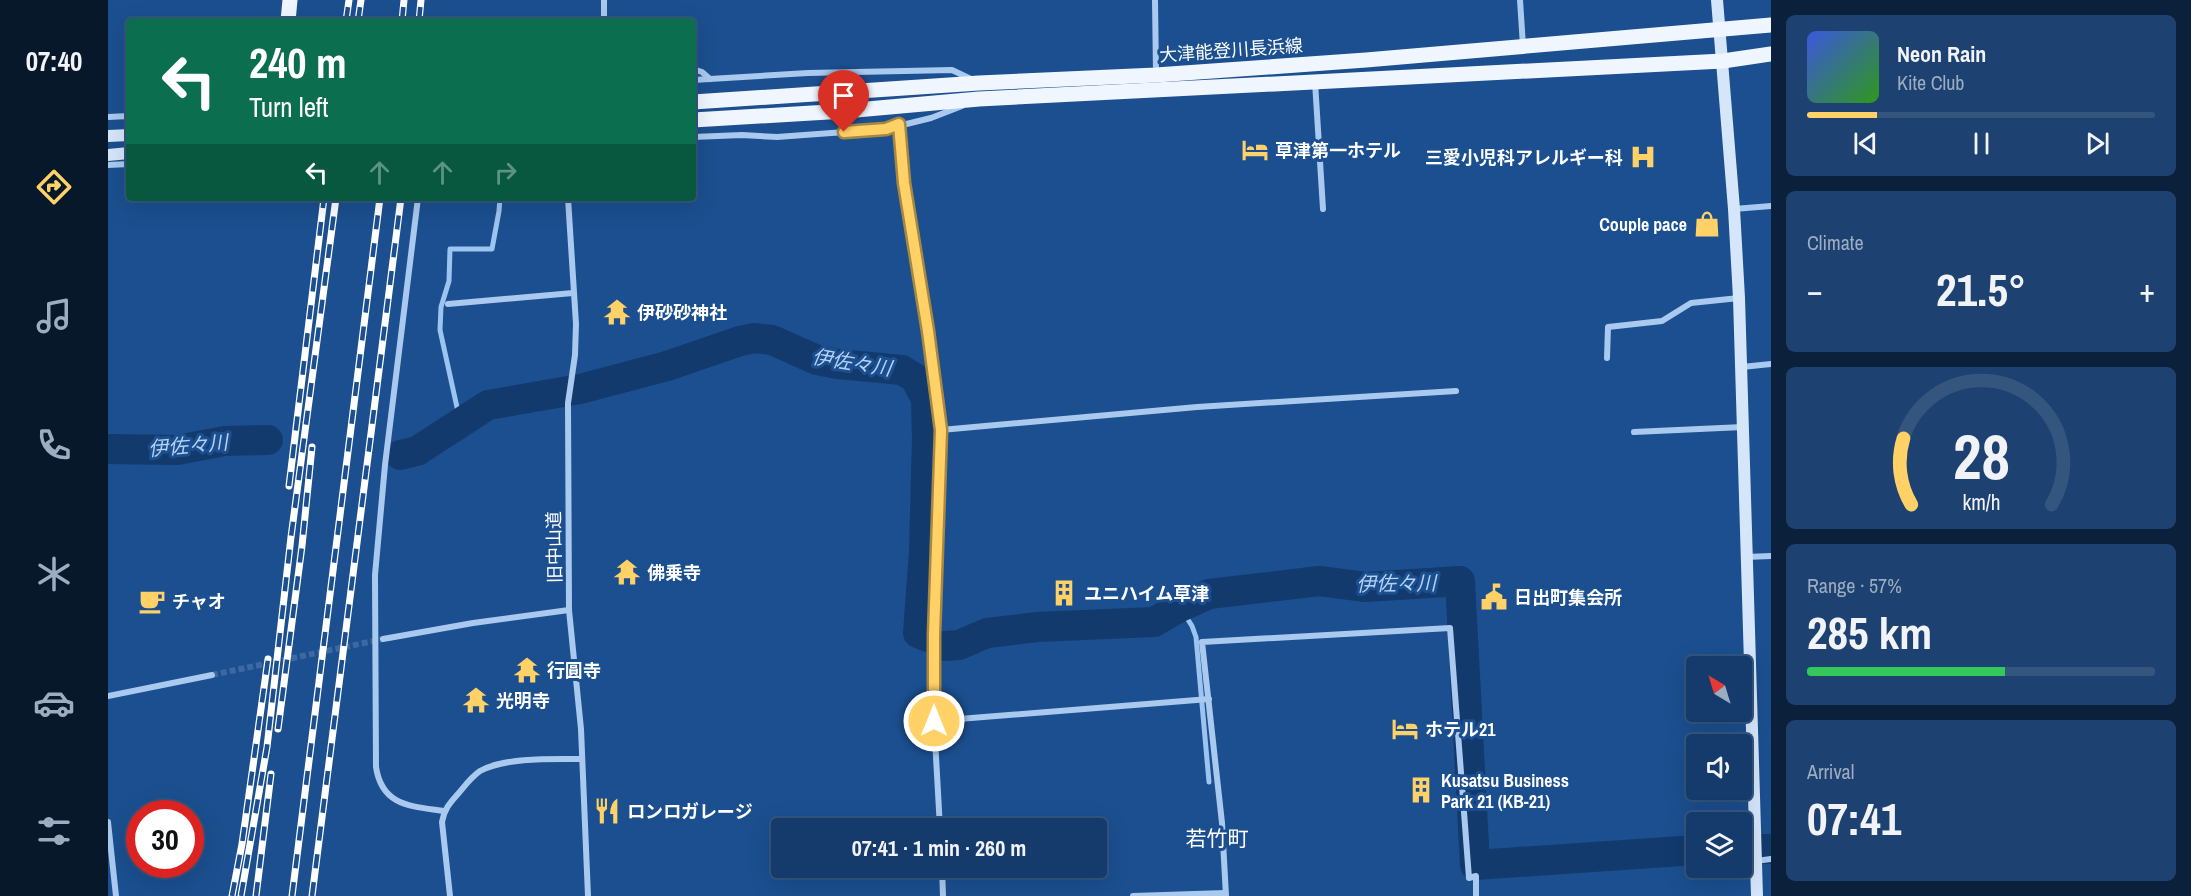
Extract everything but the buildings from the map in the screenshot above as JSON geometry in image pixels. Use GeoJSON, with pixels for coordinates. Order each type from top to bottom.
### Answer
{"type":"FeatureCollection","features":[{"type":"Feature","properties":{"kind":"main road"},"geometry":{"type":"LineString","coordinates":[[288,18],[290,0]]}},
{"type":"Feature","properties":{"kind":"main road","name":"大津能登川長浜線"},"geometry":{"type":"LineString","coordinates":[[696,102],[979,83],[1156,75],[1771,25]]}},
{"type":"Feature","properties":{"kind":"main road","name":"大津能登川長浜線"},"geometry":{"type":"LineString","coordinates":[[696,120],[845,111],[979,99],[1157,92],[1723,61],[1771,54]]}},
{"type":"Feature","properties":{"kind":"street"},"geometry":{"type":"LineString","coordinates":[[604,0],[604,18]]}},
{"type":"Feature","properties":{"kind":"street"},"geometry":{"type":"LineString","coordinates":[[1155,0],[1157,92]]}},
{"type":"Feature","properties":{"kind":"street"},"geometry":{"type":"LineString","coordinates":[[1520,0],[1524,46]]}},
{"type":"Feature","properties":{"kind":"street"},"geometry":{"type":"LineString","coordinates":[[1717,0],[1739,298],[1757,896]]}},
{"type":"Feature","properties":{"kind":"street"},"geometry":{"type":"LineString","coordinates":[[696,70],[711,80]]}},
{"type":"Feature","properties":{"kind":"street"},"geometry":{"type":"LineString","coordinates":[[696,80],[808,73],[952,70],[979,83]]}},
{"type":"Feature","properties":{"kind":"street"},"geometry":{"type":"LineString","coordinates":[[1315,82],[1323,209]]}},
{"type":"Feature","properties":{"kind":"street"},"geometry":{"type":"LineString","coordinates":[[696,137],[742,135],[777,137],[886,129],[931,118],[979,99]]}},
{"type":"Feature","properties":{"kind":"street"},"geometry":{"type":"LineString","coordinates":[[108,117],[126,116]]}},
{"type":"Feature","properties":{"kind":"street"},"geometry":{"type":"LineString","coordinates":[[899,124],[904,183],[928,331],[941,430],[934,635],[934,721],[939,818]]}},
{"type":"Feature","properties":{"kind":"street"},"geometry":{"type":"LineString","coordinates":[[108,136],[126,135]]}},
{"type":"Feature","properties":{"kind":"street"},"geometry":{"type":"LineString","coordinates":[[108,154],[126,153]]}},
{"type":"Feature","properties":{"kind":"street"},"geometry":{"type":"LineString","coordinates":[[108,165],[126,164]]}},
{"type":"Feature","properties":{"kind":"street"},"geometry":{"type":"LineString","coordinates":[[418,201],[385,465],[375,575],[376,767],[379,782],[391,799],[411,806],[444,811]]}},
{"type":"Feature","properties":{"kind":"street","name":"旧中山道"},"geometry":{"type":"LineString","coordinates":[[568,201],[576,324],[575,356],[568,403],[569,610],[581,729],[588,896]]}},
{"type":"Feature","properties":{"kind":"street"},"geometry":{"type":"LineString","coordinates":[[1734,208],[1771,206]]}},
{"type":"Feature","properties":{"kind":"street"},"geometry":{"type":"LineString","coordinates":[[448,304],[573,293]]}},
{"type":"Feature","properties":{"kind":"street"},"geometry":{"type":"LineString","coordinates":[[1607,358],[1608,327],[1662,321],[1691,303],[1739,298]]}},
{"type":"Feature","properties":{"kind":"street"},"geometry":{"type":"LineString","coordinates":[[1742,367],[1771,364]]}},
{"type":"Feature","properties":{"kind":"street"},"geometry":{"type":"LineString","coordinates":[[941,430],[1197,407],[1456,391]]}},
{"type":"Feature","properties":{"kind":"street"},"geometry":{"type":"LineString","coordinates":[[1634,432],[1743,427]]}},
{"type":"Feature","properties":{"kind":"street"},"geometry":{"type":"LineString","coordinates":[[1746,557],[1771,556]]}},
{"type":"Feature","properties":{"kind":"street"},"geometry":{"type":"LineString","coordinates":[[383,639],[473,623],[569,610]]}},
{"type":"Feature","properties":{"kind":"street"},"geometry":{"type":"LineString","coordinates":[[1133,896],[1226,894],[1222,823],[1202,642],[1450,628],[1469,878],[1476,876],[1476,896]]}},
{"type":"Feature","properties":{"kind":"street"},"geometry":{"type":"LineString","coordinates":[[108,696],[212,675]]}},
{"type":"Feature","properties":{"kind":"street"},"geometry":{"type":"LineString","coordinates":[[934,721],[1209,699]]}},
{"type":"Feature","properties":{"kind":"street"},"geometry":{"type":"LineString","coordinates":[[450,896],[442,822],[444,811],[479,772],[494,766],[537,759],[582,759]]}},
{"type":"Feature","properties":{"kind":"street"},"geometry":{"type":"LineString","coordinates":[[108,822],[116,896]]}},
{"type":"Feature","properties":{"kind":"street"},"geometry":{"type":"LineString","coordinates":[[1755,853],[1771,859]]}},
{"type":"Feature","properties":{"kind":"street"},"geometry":{"type":"LineString","coordinates":[[942,878],[943,896]]}},
{"type":"Feature","properties":{"kind":"waterway"},"geometry":{"type":"LineString","coordinates":[[460,421],[440,330],[441,307],[449,281],[450,249],[492,249],[500,201]]}},
{"type":"Feature","properties":{"kind":"waterway","name":"伊佐々川"},"geometry":{"type":"LineString","coordinates":[[400,455],[417,451],[488,405],[580,389],[667,366],[754,338],[772,340],[817,360],[902,370],[915,378],[926,399],[924,551],[918,633],[928,637]]}},
{"type":"Feature","properties":{"kind":"waterway","name":"伊佐々川"},"geometry":{"type":"LineString","coordinates":[[108,449],[177,450],[225,441],[268,440]]}},
{"type":"Feature","properties":{"kind":"waterway","name":"伊佐々川"},"geometry":{"type":"LineString","coordinates":[[945,646],[959,645],[987,633],[1037,627],[1154,622],[1209,594],[1319,581],[1366,587],[1460,581],[1475,865],[1686,851]]}},
{"type":"Feature","properties":{"kind":"waterway"},"geometry":{"type":"LineString","coordinates":[[1180,607],[1196,637],[1209,782]]}},
{"type":"Feature","properties":{"kind":"waterway","name":"伊佐々川"},"geometry":{"type":"LineString","coordinates":[[1752,849],[1771,849]]}},
{"type":"Feature","properties":{"kind":"tunnel"},"geometry":{"type":"LineString","coordinates":[[212,675],[383,639]]}},
{"type":"Feature","properties":{"kind":"railway"},"geometry":{"type":"LineString","coordinates":[[346,18],[349,0]]}},
{"type":"Feature","properties":{"kind":"railway"},"geometry":{"type":"LineString","coordinates":[[358,18],[361,0]]}},
{"type":"Feature","properties":{"kind":"railway"},"geometry":{"type":"LineString","coordinates":[[402,18],[404,0]]}},
{"type":"Feature","properties":{"kind":"railway"},"geometry":{"type":"LineString","coordinates":[[419,18],[421,0]]}},
{"type":"Feature","properties":{"kind":"railway"},"geometry":{"type":"LineString","coordinates":[[289,486],[324,201]]}},
{"type":"Feature","properties":{"kind":"railway"},"geometry":{"type":"LineString","coordinates":[[241,896],[267,747],[291,537],[336,201]]}},
{"type":"Feature","properties":{"kind":"railway"},"geometry":{"type":"LineString","coordinates":[[292,896],[380,201]]}},
{"type":"Feature","properties":{"kind":"railway"},"geometry":{"type":"LineString","coordinates":[[312,896],[401,201]]}},
{"type":"Feature","properties":{"kind":"railway"},"geometry":{"type":"LineString","coordinates":[[278,729],[302,546],[312,447]]}},
{"type":"Feature","properties":{"kind":"railway"},"geometry":{"type":"LineString","coordinates":[[232,896],[242,844],[268,659]]}},
{"type":"Feature","properties":{"kind":"railway"},"geometry":{"type":"LineString","coordinates":[[256,896],[271,774]]}},
{"type":"Feature","properties":{"kind":"place","name":"草津第一ホテル"},"geometry":{"type":"Point","coordinates":[1255,150]}},
{"type":"Feature","properties":{"kind":"place","name":"三愛小児科アレルギー科"},"geometry":{"type":"Point","coordinates":[1643,157]}},
{"type":"Feature","properties":{"kind":"place","name":"Couple pace"},"geometry":{"type":"Point","coordinates":[1707,224]}},
{"type":"Feature","properties":{"kind":"place","name":"伊砂砂神社"},"geometry":{"type":"Point","coordinates":[617,312]}},
{"type":"Feature","properties":{"kind":"place","name":"佛乗寺"},"geometry":{"type":"Point","coordinates":[627,572]}},
{"type":"Feature","properties":{"kind":"place","name":"ユニハイム草津"},"geometry":{"type":"Point","coordinates":[1064,593]}},
{"type":"Feature","properties":{"kind":"place","name":"日出町集会所"},"geometry":{"type":"Point","coordinates":[1494,597]}},
{"type":"Feature","properties":{"kind":"place","name":"チャオ"},"geometry":{"type":"Point","coordinates":[152,601]}},
{"type":"Feature","properties":{"kind":"place","name":"行圓寺"},"geometry":{"type":"Point","coordinates":[527,670]}},
{"type":"Feature","properties":{"kind":"place","name":"光明寺"},"geometry":{"type":"Point","coordinates":[476,700]}},
{"type":"Feature","properties":{"kind":"place","name":"ホテル21"},"geometry":{"type":"Point","coordinates":[1405,729]}},
{"type":"Feature","properties":{"kind":"place","name":"Kusatsu Business Park 21 (KB-21)"},"geometry":{"type":"Point","coordinates":[1421,790]}},
{"type":"Feature","properties":{"kind":"place","name":"ロンロガレージ"},"geometry":{"type":"Point","coordinates":[607,811]}},
{"type":"Feature","properties":{"kind":"district","name":"若竹町"},"geometry":{"type":"Point","coordinates":[1217,838]}},
{"type":"Feature","properties":{"kind":"route"},"geometry":{"type":"LineString","coordinates":[[844,132],[886,129],[899,124],[904,183],[928,331],[941,430],[934,635],[934,721]]}}]}
